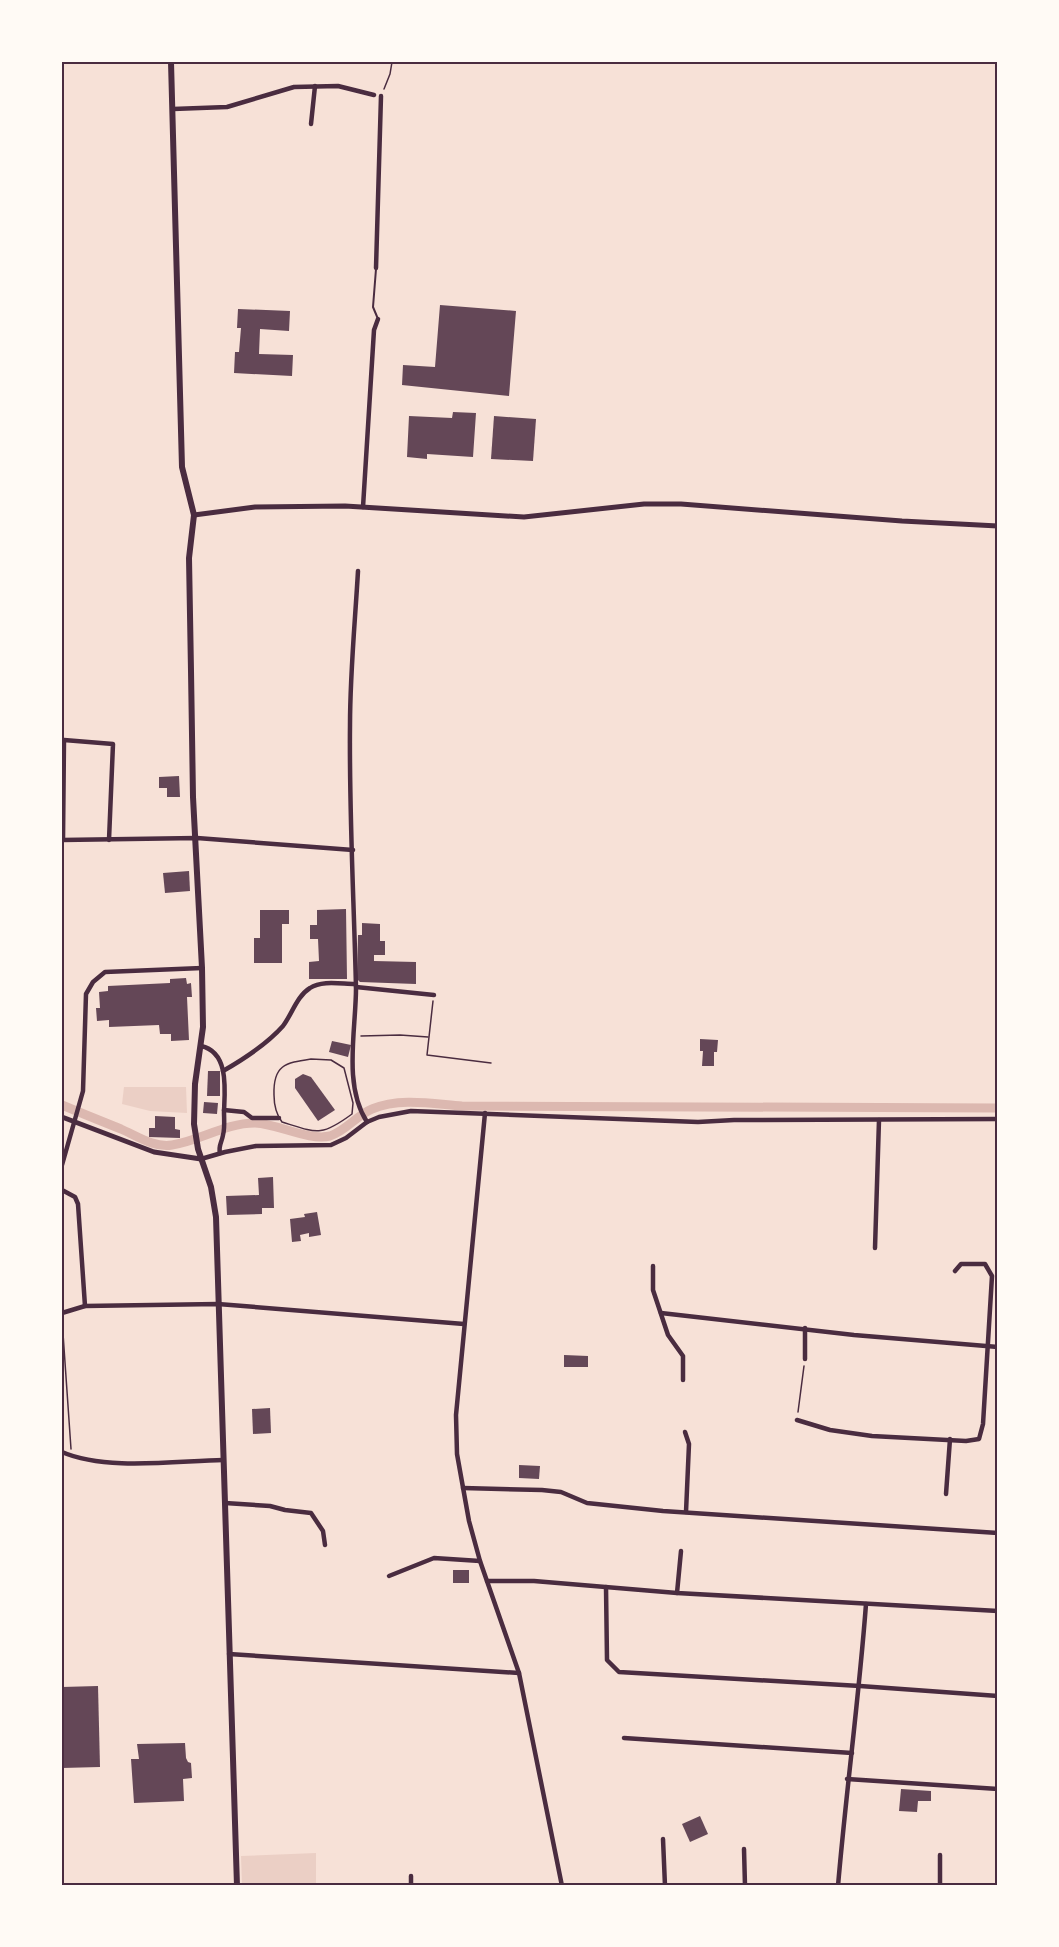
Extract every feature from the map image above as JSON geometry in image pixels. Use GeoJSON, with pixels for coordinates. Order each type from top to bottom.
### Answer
{"type":"FeatureCollection","features":[{"type":"Feature","properties":{"kind":"main road"},"geometry":{"type":"LineString","coordinates":[[171,62],[182,466],[194,515],[189,558],[194,797],[203,1020],[195,1084],[195,1138],[214,1198],[237,1886]]}},
{"type":"Feature","properties":{"kind":"street"},"geometry":{"type":"LineString","coordinates":[[311,124],[315,86]]}},
{"type":"Feature","properties":{"kind":"street"},"geometry":{"type":"LineString","coordinates":[[172,109],[227,107],[294,87],[338,86],[375,95]]}},
{"type":"Feature","properties":{"kind":"street"},"geometry":{"type":"LineString","coordinates":[[376,268],[381,96]]}},
{"type":"Feature","properties":{"kind":"street"},"geometry":{"type":"LineString","coordinates":[[363,507],[374,330],[378,319]]}},
{"type":"Feature","properties":{"kind":"street"},"geometry":{"type":"LineString","coordinates":[[194,515],[255,507],[363,507],[524,517],[644,504],[681,504],[998,526]]}},
{"type":"Feature","properties":{"kind":"street"},"geometry":{"type":"LineString","coordinates":[[358,571],[351,666],[350,727],[356,986],[352,1062],[366,1121]]}},
{"type":"Feature","properties":{"kind":"street"},"geometry":{"type":"LineString","coordinates":[[109,840],[113,744],[64,740],[62,840],[109,840],[196,838],[353,850]]}},
{"type":"Feature","properties":{"kind":"street"},"geometry":{"type":"LineString","coordinates":[[62,1165],[84,1084],[87,994],[93,982],[105,972],[202,968]]}},
{"type":"Feature","properties":{"kind":"street"},"geometry":{"type":"LineString","coordinates":[[223,1071],[241,1060],[282,1027],[303,993],[319,984],[434,995]]}},
{"type":"Feature","properties":{"kind":"street"},"geometry":{"type":"LineString","coordinates":[[201,1046],[217,1053],[223,1071],[224,1132],[219,1145],[220,1153]]}},
{"type":"Feature","properties":{"kind":"street"},"geometry":{"type":"LineString","coordinates":[[224,1110],[244,1112],[252,1118],[279,1118]]}},
{"type":"Feature","properties":{"kind":"street"},"geometry":{"type":"LineString","coordinates":[[62,1117],[74,1117],[154,1152],[201,1159],[256,1146],[331,1145],[346,1138],[366,1121],[392,1113],[411,1112],[698,1122],[998,1119]]}},
{"type":"Feature","properties":{"kind":"street"},"geometry":{"type":"LineString","coordinates":[[485,1113],[456,1415],[457,1454],[480,1561],[519,1672],[562,1886]]}},
{"type":"Feature","properties":{"kind":"street"},"geometry":{"type":"LineString","coordinates":[[875,1248],[879,1120]]}},
{"type":"Feature","properties":{"kind":"street"},"geometry":{"type":"LineString","coordinates":[[62,1190],[75,1197],[78,1204],[85,1306]]}},
{"type":"Feature","properties":{"kind":"street"},"geometry":{"type":"LineString","coordinates":[[797,1420],[830,1430],[872,1436],[966,1441],[979,1439],[983,1424],[992,1276],[985,1264],[961,1264],[955,1271]]}},
{"type":"Feature","properties":{"kind":"street"},"geometry":{"type":"LineString","coordinates":[[653,1266],[653,1290],[669,1335],[683,1356],[683,1380]]}},
{"type":"Feature","properties":{"kind":"street"},"geometry":{"type":"LineString","coordinates":[[62,1313],[85,1306],[218,1304],[464,1324]]}},
{"type":"Feature","properties":{"kind":"street"},"geometry":{"type":"LineString","coordinates":[[661,1313],[854,1335],[998,1347]]}},
{"type":"Feature","properties":{"kind":"street"},"geometry":{"type":"LineString","coordinates":[[805,1328],[805,1359]]}},
{"type":"Feature","properties":{"kind":"street"},"geometry":{"type":"LineString","coordinates":[[685,1432],[689,1444],[686,1512]]}},
{"type":"Feature","properties":{"kind":"street"},"geometry":{"type":"LineString","coordinates":[[946,1494],[950,1439]]}},
{"type":"Feature","properties":{"kind":"street"},"geometry":{"type":"LineString","coordinates":[[62,1452],[104,1463],[223,1460]]}},
{"type":"Feature","properties":{"kind":"street"},"geometry":{"type":"LineString","coordinates":[[463,1488],[561,1492],[587,1503],[686,1512],[998,1533]]}},
{"type":"Feature","properties":{"kind":"street"},"geometry":{"type":"LineString","coordinates":[[225,1503],[270,1506],[311,1513],[323,1532],[325,1545]]}},
{"type":"Feature","properties":{"kind":"street"},"geometry":{"type":"LineString","coordinates":[[677,1593],[681,1551]]}},
{"type":"Feature","properties":{"kind":"street"},"geometry":{"type":"LineString","coordinates":[[389,1576],[434,1558],[480,1561]]}},
{"type":"Feature","properties":{"kind":"street"},"geometry":{"type":"LineString","coordinates":[[487,1581],[534,1581],[677,1593],[998,1611]]}},
{"type":"Feature","properties":{"kind":"street"},"geometry":{"type":"LineString","coordinates":[[606,1587],[607,1660],[619,1672],[998,1696]]}},
{"type":"Feature","properties":{"kind":"street"},"geometry":{"type":"LineString","coordinates":[[838,1886],[847,1779],[860,1686],[866,1604]]}},
{"type":"Feature","properties":{"kind":"street"},"geometry":{"type":"LineString","coordinates":[[229,1654],[519,1672]]}},
{"type":"Feature","properties":{"kind":"street"},"geometry":{"type":"LineString","coordinates":[[624,1738],[852,1753]]}},
{"type":"Feature","properties":{"kind":"street"},"geometry":{"type":"LineString","coordinates":[[847,1779],[998,1789]]}},
{"type":"Feature","properties":{"kind":"street"},"geometry":{"type":"LineString","coordinates":[[663,1839],[665,1886]]}},
{"type":"Feature","properties":{"kind":"street"},"geometry":{"type":"LineString","coordinates":[[744,1849],[745,1886]]}},
{"type":"Feature","properties":{"kind":"street"},"geometry":{"type":"LineString","coordinates":[[940,1855],[940,1886]]}},
{"type":"Feature","properties":{"kind":"street"},"geometry":{"type":"LineString","coordinates":[[411,1876],[411,1886]]}},
{"type":"Feature","properties":{"kind":"lane"},"geometry":{"type":"LineString","coordinates":[[376,268],[373,308],[378,319]]}},
{"type":"Feature","properties":{"kind":"path"},"geometry":{"type":"LineString","coordinates":[[381,96],[392,62]]}},
{"type":"Feature","properties":{"kind":"path"},"geometry":{"type":"LineString","coordinates":[[434,995],[427,1055],[491,1063]]}},
{"type":"Feature","properties":{"kind":"path"},"geometry":{"type":"LineString","coordinates":[[354,1036],[429,1037]]}},
{"type":"Feature","properties":{"kind":"path"},"geometry":{"type":"LineString","coordinates":[[344,1068],[331,1060],[311,1059],[290,1062],[282,1067],[274,1078],[274,1100],[282,1122],[310,1131],[327,1130],[352,1114],[353,1103]]}},
{"type":"Feature","properties":{"kind":"path"},"geometry":{"type":"LineString","coordinates":[[62,1313],[71,1456]]}},
{"type":"Feature","properties":{"kind":"path"},"geometry":{"type":"LineString","coordinates":[[797,1420],[805,1359]]}},
{"type":"Feature","properties":{"kind":"shaded area"},"geometry":{"type":"Polygon","coordinates":[[[124,1087],[186,1087],[187,1113],[150,1111],[122,1104],[124,1087]]]}},
{"type":"Feature","properties":{"kind":"shaded area"},"geometry":{"type":"Polygon","coordinates":[[[316,1853],[316,1885],[242,1885],[241,1856],[316,1853]]]}},
{"type":"Feature","properties":{"kind":"building"},"geometry":{"type":"Polygon","coordinates":[[[440,305],[516,311],[509,396],[402,385],[403,365],[435,367],[440,305]]]}},
{"type":"Feature","properties":{"kind":"building"},"geometry":{"type":"Polygon","coordinates":[[[238,309],[290,311],[289,331],[260,329],[259,354],[293,355],[292,376],[234,373],[235,352],[239,352],[241,328],[237,328],[238,309]]]}},
{"type":"Feature","properties":{"kind":"building"},"geometry":{"type":"Polygon","coordinates":[[[453,412],[476,413],[473,457],[427,454],[427,459],[407,457],[409,416],[452,418],[453,412]]]}},
{"type":"Feature","properties":{"kind":"building"},"geometry":{"type":"Polygon","coordinates":[[[494,416],[536,419],[533,461],[491,459],[494,416]]]}},
{"type":"Feature","properties":{"kind":"building"},"geometry":{"type":"Polygon","coordinates":[[[179,776],[180,797],[167,797],[167,788],[159,788],[159,777],[179,776]]]}},
{"type":"Feature","properties":{"kind":"building"},"geometry":{"type":"Polygon","coordinates":[[[189,871],[190,891],[165,893],[163,873],[189,871]]]}},
{"type":"Feature","properties":{"kind":"building"},"geometry":{"type":"Polygon","coordinates":[[[346,909],[347,979],[309,979],[309,962],[319,961],[318,939],[310,939],[310,925],[317,925],[317,910],[346,909]]]}},
{"type":"Feature","properties":{"kind":"building"},"geometry":{"type":"Polygon","coordinates":[[[260,910],[289,910],[289,924],[282,924],[282,963],[254,963],[254,938],[260,938],[260,910]]]}},
{"type":"Feature","properties":{"kind":"building"},"geometry":{"type":"Polygon","coordinates":[[[362,923],[380,924],[380,941],[385,941],[385,955],[374,955],[374,961],[416,962],[416,984],[360,982],[357,979],[358,935],[362,935],[362,923]]]}},
{"type":"Feature","properties":{"kind":"building"},"geometry":{"type":"Polygon","coordinates":[[[186,978],[187,984],[191,983],[192,997],[187,997],[189,1040],[171,1041],[171,1034],[160,1034],[159,1025],[109,1027],[109,1020],[97,1021],[96,1008],[100,1008],[99,992],[108,991],[108,986],[170,983],[170,979],[186,978]]]}},
{"type":"Feature","properties":{"kind":"building"},"geometry":{"type":"Polygon","coordinates":[[[700,1039],[718,1040],[717,1052],[714,1052],[714,1066],[702,1066],[703,1051],[700,1051],[700,1039]]]}},
{"type":"Feature","properties":{"kind":"building"},"geometry":{"type":"Polygon","coordinates":[[[332,1041],[351,1045],[348,1057],[329,1052],[332,1041]]]}},
{"type":"Feature","properties":{"kind":"building"},"geometry":{"type":"Polygon","coordinates":[[[208,1071],[220,1071],[220,1096],[207,1096],[208,1071]]]}},
{"type":"Feature","properties":{"kind":"building"},"geometry":{"type":"Polygon","coordinates":[[[303,1074],[311,1077],[335,1110],[318,1121],[295,1088],[295,1079],[303,1074]]]}},
{"type":"Feature","properties":{"kind":"building"},"geometry":{"type":"Polygon","coordinates":[[[204,1102],[218,1103],[217,1114],[203,1113],[204,1102]]]}},
{"type":"Feature","properties":{"kind":"building"},"geometry":{"type":"Polygon","coordinates":[[[155,1116],[175,1117],[175,1129],[180,1130],[180,1138],[149,1137],[149,1128],[155,1128],[155,1116]]]}},
{"type":"Feature","properties":{"kind":"building"},"geometry":{"type":"Polygon","coordinates":[[[273,1177],[274,1208],[262,1208],[262,1214],[227,1215],[226,1196],[259,1195],[258,1178],[273,1177]]]}},
{"type":"Feature","properties":{"kind":"building"},"geometry":{"type":"Polygon","coordinates":[[[317,1212],[321,1235],[309,1237],[309,1233],[300,1235],[301,1241],[292,1242],[290,1219],[305,1217],[304,1214],[317,1212]]]}},
{"type":"Feature","properties":{"kind":"building"},"geometry":{"type":"Polygon","coordinates":[[[564,1355],[588,1356],[588,1367],[564,1367],[564,1355]]]}},
{"type":"Feature","properties":{"kind":"building"},"geometry":{"type":"Polygon","coordinates":[[[270,1408],[271,1433],[253,1434],[252,1409],[270,1408]]]}},
{"type":"Feature","properties":{"kind":"building"},"geometry":{"type":"Polygon","coordinates":[[[519,1465],[540,1466],[539,1479],[519,1478],[519,1465]]]}},
{"type":"Feature","properties":{"kind":"building"},"geometry":{"type":"Polygon","coordinates":[[[453,1570],[469,1570],[469,1583],[453,1583],[453,1570]]]}},
{"type":"Feature","properties":{"kind":"building"},"geometry":{"type":"Polygon","coordinates":[[[98,1686],[100,1767],[62,1768],[62,1687],[98,1686]]]}},
{"type":"Feature","properties":{"kind":"building"},"geometry":{"type":"Polygon","coordinates":[[[185,1743],[186,1758],[191,1763],[192,1778],[183,1779],[184,1801],[134,1803],[131,1759],[139,1759],[137,1744],[185,1743]]]}},
{"type":"Feature","properties":{"kind":"building"},"geometry":{"type":"Polygon","coordinates":[[[901,1789],[931,1791],[931,1801],[918,1801],[917,1812],[899,1811],[901,1789]]]}},
{"type":"Feature","properties":{"kind":"building"},"geometry":{"type":"Polygon","coordinates":[[[700,1816],[708,1834],[690,1842],[682,1824],[700,1816]]]}},
{"type":"Feature","properties":{"kind":"waterway"},"geometry":{"type":"LineString","coordinates":[[62,1105],[159,1145],[182,1143],[233,1126],[255,1123],[312,1136],[330,1136],[372,1109],[405,1102],[462,1106],[998,1108]]}}]}
